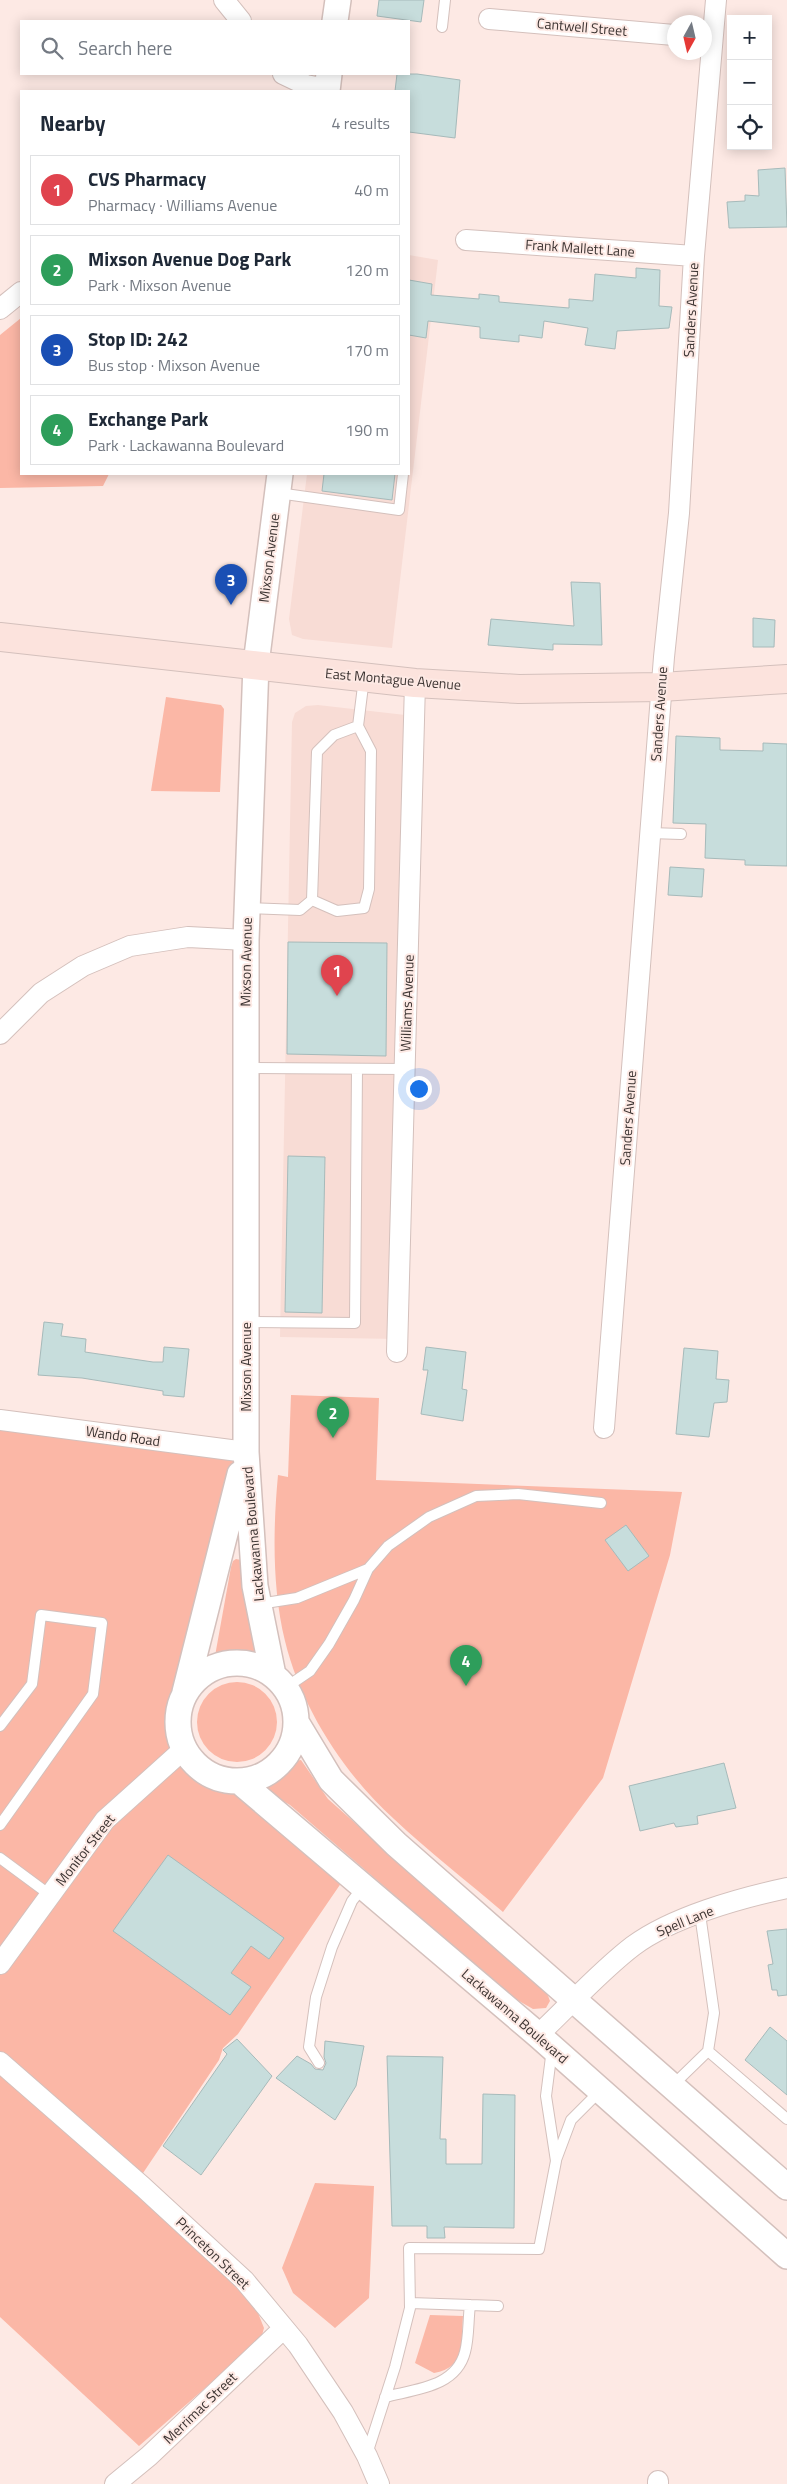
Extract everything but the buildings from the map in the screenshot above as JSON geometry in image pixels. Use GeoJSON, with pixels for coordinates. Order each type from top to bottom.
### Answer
{"type":"FeatureCollection","features":[{"type":"Feature","properties":{"kind":"main road","name":"East Montague Avenue"},"geometry":{"type":"LineString","coordinates":[[0,637],[415,683],[519,689],[661,687],[787,679]]}},
{"type":"Feature","properties":{"kind":"street"},"geometry":{"type":"LineString","coordinates":[[224,0],[239,20]]}},
{"type":"Feature","properties":{"kind":"street"},"geometry":{"type":"LineString","coordinates":[[335,20],[338,0]]}},
{"type":"Feature","properties":{"kind":"street","name":"Sanders Avenue"},"geometry":{"type":"LineString","coordinates":[[712,18],[716,0]]}},
{"type":"Feature","properties":{"kind":"street","name":"Cantwell Street"},"geometry":{"type":"LineString","coordinates":[[489,19],[667,34]]}},
{"type":"Feature","properties":{"kind":"street","name":"Sanders Avenue"},"geometry":{"type":"LineString","coordinates":[[604,1428],[661,687],[679,513],[707,60]]}},
{"type":"Feature","properties":{"kind":"street"},"geometry":{"type":"LineString","coordinates":[[285,82],[330,86]]}},
{"type":"Feature","properties":{"kind":"street","name":"Frank Mallett Lane"},"geometry":{"type":"LineString","coordinates":[[466,240],[694,256]]}},
{"type":"Feature","properties":{"kind":"street"},"geometry":{"type":"LineString","coordinates":[[0,309],[20,293]]}},
{"type":"Feature","properties":{"kind":"street","name":"Mixson Avenue"},"geometry":{"type":"LineString","coordinates":[[246,1452],[247,908],[256,664],[278,483]]}},
{"type":"Feature","properties":{"kind":"street","name":"Williams Avenue"},"geometry":{"type":"LineString","coordinates":[[397,1352],[415,683]]}},
{"type":"Feature","properties":{"kind":"street"},"geometry":{"type":"LineString","coordinates":[[0,1034],[41,993],[83,966],[130,946],[188,937],[246,940]]}},
{"type":"Feature","properties":{"kind":"street","name":"Wando Road"},"geometry":{"type":"LineString","coordinates":[[0,1420],[246,1452]]}},
{"type":"Feature","properties":{"kind":"street"},"geometry":{"type":"LineString","coordinates":[[184,1696],[194,1682],[207,1671],[223,1665],[241,1663],[258,1667],[279,1682],[293,1704],[296,1722],[293,1740],[285,1756],[273,1769],[257,1777],[239,1781],[222,1779],[207,1773],[194,1762],[184,1749],[178,1732],[178,1713],[184,1696],[246,1452]]}},
{"type":"Feature","properties":{"kind":"street","name":"Lackawanna Boulevard"},"geometry":{"type":"LineString","coordinates":[[246,1452],[255,1586],[279,1682]]}},
{"type":"Feature","properties":{"kind":"street"},"geometry":{"type":"LineString","coordinates":[[296,1722],[330,1780],[396,1844],[787,2187]]}},
{"type":"Feature","properties":{"kind":"street","name":"Monitor Street"},"geometry":{"type":"LineString","coordinates":[[0,1964],[105,1820],[184,1749]]}},
{"type":"Feature","properties":{"kind":"street","name":"Lackawanna Boulevard"},"geometry":{"type":"LineString","coordinates":[[239,1781],[545,2042],[787,2256]]}},
{"type":"Feature","properties":{"kind":"street","name":"Spell Lane"},"geometry":{"type":"LineString","coordinates":[[545,2042],[574,2001],[634,1945],[662,1928],[758,1894],[787,1888]]}},
{"type":"Feature","properties":{"kind":"street","name":"Princeton Street"},"geometry":{"type":"LineString","coordinates":[[0,2062],[144,2188],[244,2280],[298,2345],[343,2412],[367,2456],[379,2484]]}},
{"type":"Feature","properties":{"kind":"street","name":"Merrimac Street"},"geometry":{"type":"LineString","coordinates":[[115,2484],[150,2456],[283,2329]]}},
{"type":"Feature","properties":{"kind":"lane"},"geometry":{"type":"LineString","coordinates":[[442,28],[445,0]]}},
{"type":"Feature","properties":{"kind":"lane"},"geometry":{"type":"LineString","coordinates":[[278,483],[398,510],[403,475]]}},
{"type":"Feature","properties":{"kind":"lane"},"geometry":{"type":"LineString","coordinates":[[312,900],[337,911],[364,908],[370,889],[371,751],[358,726],[364,677]]}},
{"type":"Feature","properties":{"kind":"lane"},"geometry":{"type":"LineString","coordinates":[[247,908],[300,910],[312,900],[317,752],[334,735],[358,726]]}},
{"type":"Feature","properties":{"kind":"lane"},"geometry":{"type":"LineString","coordinates":[[650,833],[681,834]]}},
{"type":"Feature","properties":{"kind":"lane"},"geometry":{"type":"LineString","coordinates":[[246,1068],[405,1069]]}},
{"type":"Feature","properties":{"kind":"lane"},"geometry":{"type":"LineString","coordinates":[[246,1322],[355,1323],[357,1069]]}},
{"type":"Feature","properties":{"kind":"lane"},"geometry":{"type":"LineString","coordinates":[[279,1682],[310,1671],[329,1644],[354,1600],[368,1569],[388,1546],[429,1518],[476,1496],[518,1494],[601,1503]]}},
{"type":"Feature","properties":{"kind":"lane"},"geometry":{"type":"LineString","coordinates":[[258,1604],[297,1598],[368,1569]]}},
{"type":"Feature","properties":{"kind":"lane"},"geometry":{"type":"LineString","coordinates":[[0,1726],[32,1684],[41,1615],[102,1623],[93,1694],[0,1825]]}},
{"type":"Feature","properties":{"kind":"lane"},"geometry":{"type":"LineString","coordinates":[[0,1858],[50,1895]]}},
{"type":"Feature","properties":{"kind":"lane"},"geometry":{"type":"LineString","coordinates":[[318,2063],[309,2047],[316,1997],[332,1947],[352,1901],[364,1887]]}},
{"type":"Feature","properties":{"kind":"lane"},"geometry":{"type":"LineString","coordinates":[[672,2086],[708,2051],[714,2013],[700,1914]]}},
{"type":"Feature","properties":{"kind":"lane"},"geometry":{"type":"LineString","coordinates":[[545,2042],[546,2096],[556,2161]]}},
{"type":"Feature","properties":{"kind":"lane"},"geometry":{"type":"LineString","coordinates":[[708,2051],[787,2119]]}},
{"type":"Feature","properties":{"kind":"lane"},"geometry":{"type":"LineString","coordinates":[[367,2456],[386,2397],[410,2303],[409,2248],[539,2249],[556,2161],[571,2120],[600,2091]]}},
{"type":"Feature","properties":{"kind":"lane"},"geometry":{"type":"LineString","coordinates":[[410,2303],[498,2306]]}},
{"type":"Feature","properties":{"kind":"lane"},"geometry":{"type":"LineString","coordinates":[[386,2397],[447,2380],[457,2371],[466,2352],[470,2305]]}},
{"type":"Feature","properties":{"kind":"shaded area"},"geometry":{"type":"Polygon","coordinates":[[[410,255],[438,260],[392,648],[303,639],[292,635],[289,619],[307,475],[410,475],[410,255]]]}},
{"type":"Feature","properties":{"kind":"shaded area"},"geometry":{"type":"Polygon","coordinates":[[[20,319],[20,475],[108,475],[103,486],[0,488],[0,335],[20,319]]]}},
{"type":"Feature","properties":{"kind":"shaded area"},"geometry":{"type":"Polygon","coordinates":[[[166,697],[221,705],[224,709],[220,792],[151,791],[166,697]]]}},
{"type":"Feature","properties":{"kind":"shaded area"},"geometry":{"type":"Polygon","coordinates":[[[318,705],[414,716],[398,1339],[280,1337],[292,722],[295,713],[306,706],[318,705]]]}},
{"type":"Feature","properties":{"kind":"shaded area"},"geometry":{"type":"Polygon","coordinates":[[[291,1395],[379,1398],[376,1480],[682,1492],[670,1555],[603,1778],[503,1912],[394,1819],[358,1781],[327,1738],[313,1714],[292,1666],[281,1621],[275,1558],[275,1516],[278,1475],[288,1477],[291,1395]]]}},
{"type":"Feature","properties":{"kind":"shaded area"},"geometry":{"type":"Polygon","coordinates":[[[0,1420],[246,1452],[178,1713],[182,1741],[186,1752],[202,1769],[212,1775],[239,1781],[348,1873],[238,2034],[223,2048],[219,2060],[137,2182],[0,2062],[0,1420]]]}},
{"type":"Feature","properties":{"kind":"shaded area"},"geometry":{"type":"Polygon","coordinates":[[[236,1559],[241,1560],[256,1649],[253,1657],[215,1656],[231,1567],[236,1559]]]}},
{"type":"Feature","properties":{"kind":"shaded area"},"geometry":{"type":"Polygon","coordinates":[[[237,1682],[252,1685],[265,1694],[274,1707],[277,1722],[274,1737],[265,1750],[252,1759],[237,1762],[222,1759],[209,1750],[200,1737],[197,1722],[200,1707],[209,1694],[222,1685],[237,1682]]]}},
{"type":"Feature","properties":{"kind":"shaded area"},"geometry":{"type":"Polygon","coordinates":[[[301,1760],[328,1799],[547,1993],[550,2001],[546,2008],[533,2009],[512,1997],[290,1805],[267,1792],[268,1786],[282,1775],[294,1761],[301,1760]]]}},
{"type":"Feature","properties":{"kind":"shaded area"},"geometry":{"type":"Polygon","coordinates":[[[0,2074],[205,2255],[256,2308],[264,2328],[261,2339],[139,2446],[0,2317],[0,2074]]]}},
{"type":"Feature","properties":{"kind":"shaded area"},"geometry":{"type":"Polygon","coordinates":[[[315,2183],[374,2186],[369,2298],[335,2328],[293,2293],[282,2268],[315,2183]]]}},
{"type":"Feature","properties":{"kind":"shaded area"},"geometry":{"type":"Polygon","coordinates":[[[430,2315],[463,2316],[462,2344],[457,2359],[445,2370],[434,2373],[415,2363],[430,2315]]]}},
{"type":"Feature","properties":{"kind":"place","name":"Stop ID: 242"},"geometry":{"type":"Point","coordinates":[231,605]}},
{"type":"Feature","properties":{"kind":"place","name":"CVS Pharmacy"},"geometry":{"type":"Point","coordinates":[337,996]}},
{"type":"Feature","properties":{"kind":"place","name":"Mixson Avenue Dog Park"},"geometry":{"type":"Point","coordinates":[333,1438]}},
{"type":"Feature","properties":{"kind":"place","name":"Exchange Park"},"geometry":{"type":"Point","coordinates":[466,1686]}}]}
